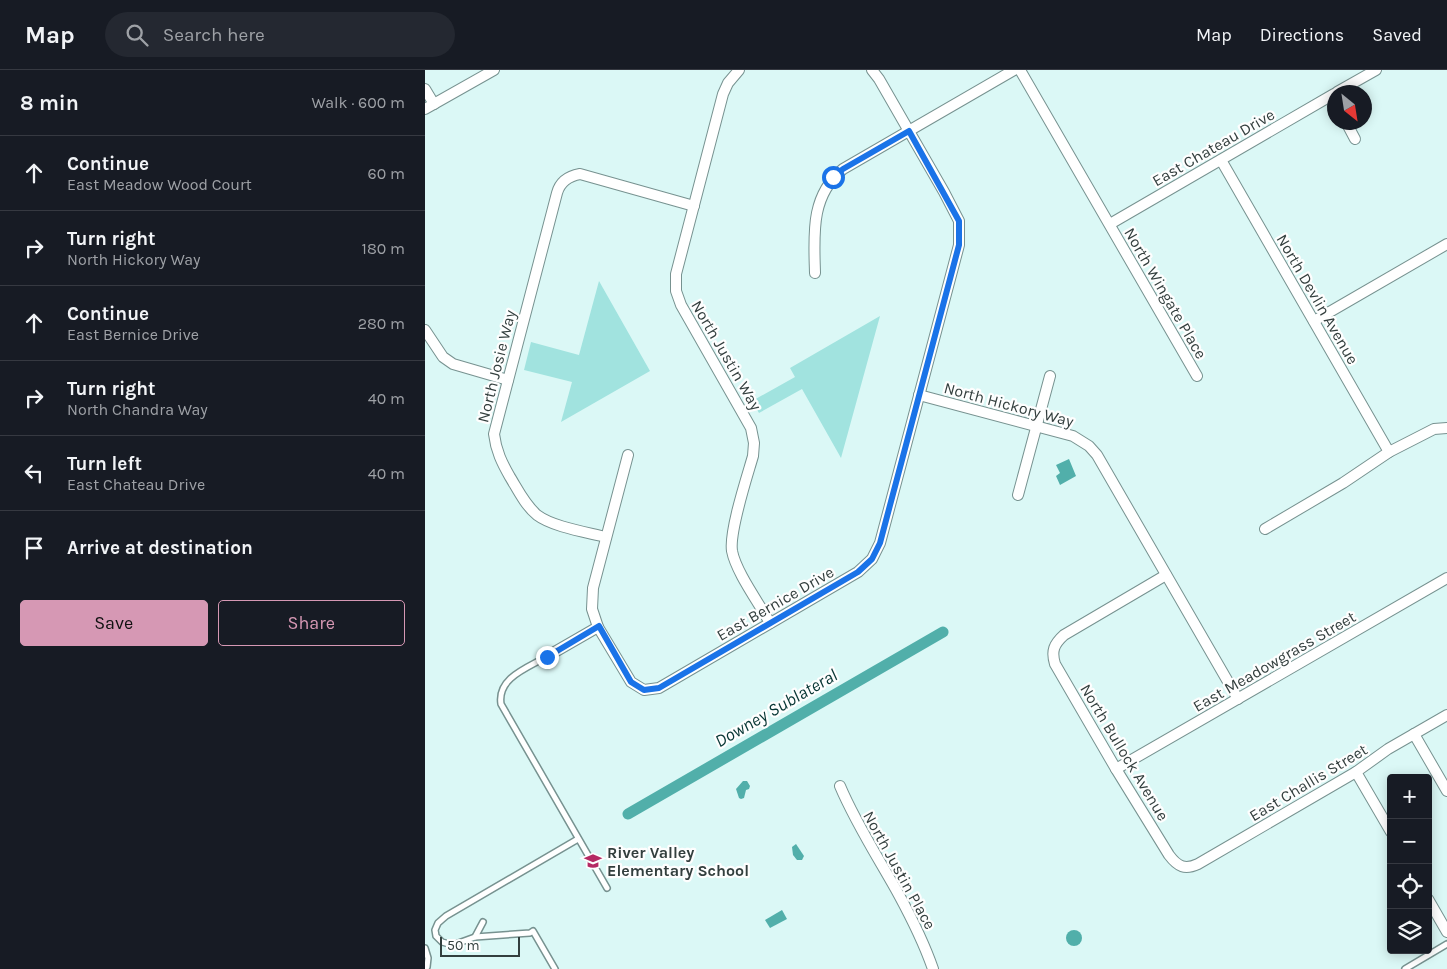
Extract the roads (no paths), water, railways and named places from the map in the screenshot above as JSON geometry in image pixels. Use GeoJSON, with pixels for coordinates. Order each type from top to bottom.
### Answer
{"type":"FeatureCollection","features":[{"type":"Feature","properties":{"kind":"street"},"geometry":{"type":"LineString","coordinates":[[425,89],[429,106],[494,70]]}},
{"type":"Feature","properties":{"kind":"street","name":"North Justin Way"},"geometry":{"type":"LineString","coordinates":[[739,70],[728,83],[723,94],[676,274],[676,291],[681,305],[751,428],[754,443],[753,456],[732,534],[732,550],[737,565],[771,623]]}},
{"type":"Feature","properties":{"kind":"street","name":"North Hickory Way"},"geometry":{"type":"LineString","coordinates":[[871,70],[879,79],[959,221],[959,245],[919,395],[1073,436],[1089,446],[1238,699]]}},
{"type":"Feature","properties":{"kind":"street"},"geometry":{"type":"LineString","coordinates":[[815,273],[814,226],[825,187],[833,177],[843,169],[1014,70]]}},
{"type":"Feature","properties":{"kind":"street","name":"North Wingate Place"},"geometry":{"type":"LineString","coordinates":[[1021,70],[1197,376]]}},
{"type":"Feature","properties":{"kind":"street","name":"East Chateau Drive"},"geometry":{"type":"LineString","coordinates":[[1352,85],[1376,70]]}},
{"type":"Feature","properties":{"kind":"street","name":"East Chateau Drive"},"geometry":{"type":"LineString","coordinates":[[1109,224],[1327,100]]}},
{"type":"Feature","properties":{"kind":"street"},"geometry":{"type":"LineString","coordinates":[[1350,130],[1355,138]]}},
{"type":"Feature","properties":{"kind":"street","name":"North Devlin Avenue"},"geometry":{"type":"LineString","coordinates":[[1221,160],[1389,452]]}},
{"type":"Feature","properties":{"kind":"street","name":"North Josie Way"},"geometry":{"type":"LineString","coordinates":[[606,537],[551,522],[537,515],[525,502],[495,447],[495,434],[508,380],[558,188],[569,177],[580,174],[694,206]]}},
{"type":"Feature","properties":{"kind":"street"},"geometry":{"type":"LineString","coordinates":[[1314,321],[1447,244]]}},
{"type":"Feature","properties":{"kind":"street"},"geometry":{"type":"LineString","coordinates":[[425,330],[435,348],[453,364],[464,369],[508,380]]}},
{"type":"Feature","properties":{"kind":"street"},"geometry":{"type":"LineString","coordinates":[[1018,496],[1049,376]]}},
{"type":"Feature","properties":{"kind":"street","name":"East Bernice Drive"},"geometry":{"type":"LineString","coordinates":[[599,626],[631,682],[644,690],[659,688],[858,572],[872,559],[880,543],[919,395]]}},
{"type":"Feature","properties":{"kind":"street"},"geometry":{"type":"LineString","coordinates":[[1265,529],[1343,483],[1389,452],[1434,429],[1447,428]]}},
{"type":"Feature","properties":{"kind":"street"},"geometry":{"type":"LineString","coordinates":[[547,657],[599,626],[592,609],[593,588],[628,455]]}},
{"type":"Feature","properties":{"kind":"street","name":"North Bullock Avenue"},"geometry":{"type":"LineString","coordinates":[[1166,575],[1064,635],[1054,646],[1053,652],[1055,664],[1116,769],[1169,855],[1175,863],[1182,867]]}},
{"type":"Feature","properties":{"kind":"street","name":"East Meadowgrass Street"},"geometry":{"type":"LineString","coordinates":[[1116,769],[1447,578]]}},
{"type":"Feature","properties":{"kind":"street","name":"East Challis Street"},"geometry":{"type":"LineString","coordinates":[[1182,867],[1190,868],[1198,864],[1356,772],[1388,749],[1447,716]]}},
{"type":"Feature","properties":{"kind":"street"},"geometry":{"type":"LineString","coordinates":[[1414,734],[1447,791]]}},
{"type":"Feature","properties":{"kind":"street"},"geometry":{"type":"LineString","coordinates":[[1356,772],[1387,825]]}},
{"type":"Feature","properties":{"kind":"street","name":"North Justin Place"},"geometry":{"type":"LineString","coordinates":[[840,786],[849,807],[922,938],[933,969]]}},
{"type":"Feature","properties":{"kind":"street"},"geometry":{"type":"LineString","coordinates":[[1432,906],[1447,932]]}},
{"type":"Feature","properties":{"kind":"lane"},"geometry":{"type":"LineString","coordinates":[[547,657],[509,679],[502,687],[499,695],[501,704],[607,888]]}},
{"type":"Feature","properties":{"kind":"lane"},"geometry":{"type":"LineString","coordinates":[[555,969],[533,930],[530,933],[475,937],[453,945],[442,942],[436,936],[435,930],[437,923],[446,916],[578,839]]}},
{"type":"Feature","properties":{"kind":"lane"},"geometry":{"type":"LineString","coordinates":[[475,937],[483,922]]}},
{"type":"Feature","properties":{"kind":"lane"},"geometry":{"type":"LineString","coordinates":[[1405,969],[1447,944]]}},
{"type":"Feature","properties":{"kind":"lane"},"geometry":{"type":"LineString","coordinates":[[425,948],[428,958],[425,969]]}},
{"type":"Feature","properties":{"kind":"waterway","name":"Downey Sublateral"},"geometry":{"type":"LineString","coordinates":[[628,814],[943,632]]}},
{"type":"Feature","properties":{"kind":"place","name":"River Valley Elementary School"},"geometry":{"type":"Point","coordinates":[593,861]}}]}
